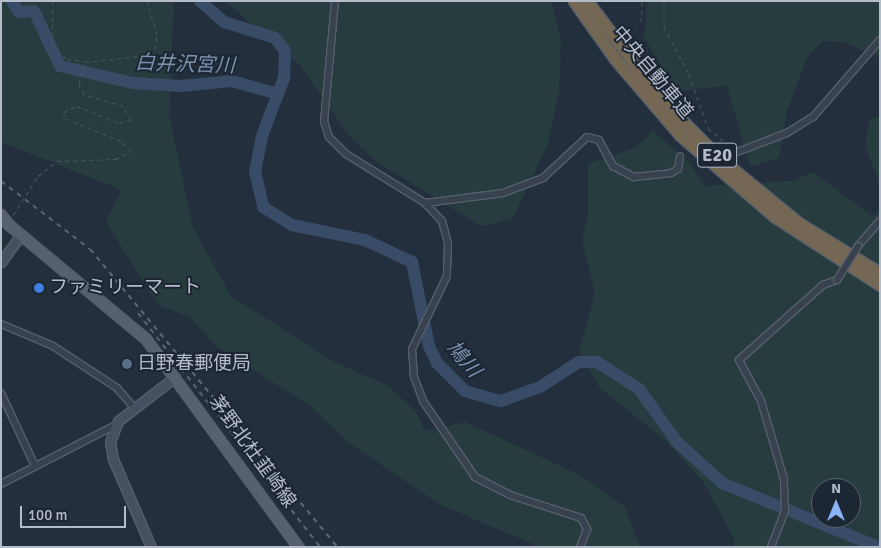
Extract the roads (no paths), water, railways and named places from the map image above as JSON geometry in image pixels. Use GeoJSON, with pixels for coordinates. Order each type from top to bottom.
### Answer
{"type":"FeatureCollection","features":[{"type":"Feature","properties":{"kind":"highway","name":"中央自動車道"},"geometry":{"type":"LineString","coordinates":[[574,1],[651,104],[692,146],[775,216],[880,285]]}},
{"type":"Feature","properties":{"kind":"highway","name":"中央自動車道"},"geometry":{"type":"LineString","coordinates":[[587,1],[660,98],[718,157],[800,224],[880,273]]}},
{"type":"Feature","properties":{"kind":"main road","name":"茅野北杜韮崎線"},"geometry":{"type":"LineString","coordinates":[[6,221],[20,236],[146,339],[298,547]]}},
{"type":"Feature","properties":{"kind":"main road"},"geometry":{"type":"LineString","coordinates":[[1,262],[5,249],[20,236]]}},
{"type":"Feature","properties":{"kind":"main road"},"geometry":{"type":"LineString","coordinates":[[151,547],[110,450],[114,426],[175,377]]}},
{"type":"Feature","properties":{"kind":"street"},"geometry":{"type":"LineString","coordinates":[[335,1],[324,113],[329,137],[346,154],[426,203],[442,221],[449,250],[447,276],[417,339],[411,361],[423,401],[475,477],[510,495],[581,518],[587,529],[580,547]]}},
{"type":"Feature","properties":{"kind":"street"},"geometry":{"type":"LineString","coordinates":[[737,152],[787,134],[813,117],[880,40]]}},
{"type":"Feature","properties":{"kind":"street"},"geometry":{"type":"LineString","coordinates":[[426,203],[495,194],[543,178],[587,138],[599,140],[613,166],[634,177],[671,173],[678,169],[680,156]]}},
{"type":"Feature","properties":{"kind":"street"},"geometry":{"type":"LineString","coordinates":[[771,547],[785,511],[784,479],[760,401],[739,360],[823,285],[837,280],[858,246],[880,221]]}},
{"type":"Feature","properties":{"kind":"street"},"geometry":{"type":"LineString","coordinates":[[1,324],[53,346],[117,388],[135,409]]}},
{"type":"Feature","properties":{"kind":"street"},"geometry":{"type":"LineString","coordinates":[[2,393],[35,466]]}},
{"type":"Feature","properties":{"kind":"street"},"geometry":{"type":"LineString","coordinates":[[1,484],[114,426]]}},
{"type":"Feature","properties":{"kind":"waterway","name":"白井沢宮川"},"geometry":{"type":"LineString","coordinates":[[12,1],[19,12],[34,11],[60,66],[133,83],[181,86],[232,81],[278,94]]}},
{"type":"Feature","properties":{"kind":"waterway","name":"鳩川"},"geometry":{"type":"LineString","coordinates":[[200,1],[224,22],[275,38],[285,51],[284,78],[262,136],[255,171],[263,207],[292,225],[365,240],[412,262],[429,346],[437,363],[465,391],[501,401],[540,387],[579,362],[597,362],[639,389],[677,442],[722,483],[878,547]]}},
{"type":"Feature","properties":{"kind":"railway"},"geometry":{"type":"LineString","coordinates":[[1,181],[90,249],[337,547]]}},
{"type":"Feature","properties":{"kind":"railway"},"geometry":{"type":"LineString","coordinates":[[138,313],[320,547]]}},
{"type":"Feature","properties":{"kind":"place","name":"ファミリーマート"},"geometry":{"type":"Point","coordinates":[39,288]}},
{"type":"Feature","properties":{"kind":"place","name":"日野春郵便局"},"geometry":{"type":"Point","coordinates":[127,364]}}]}
